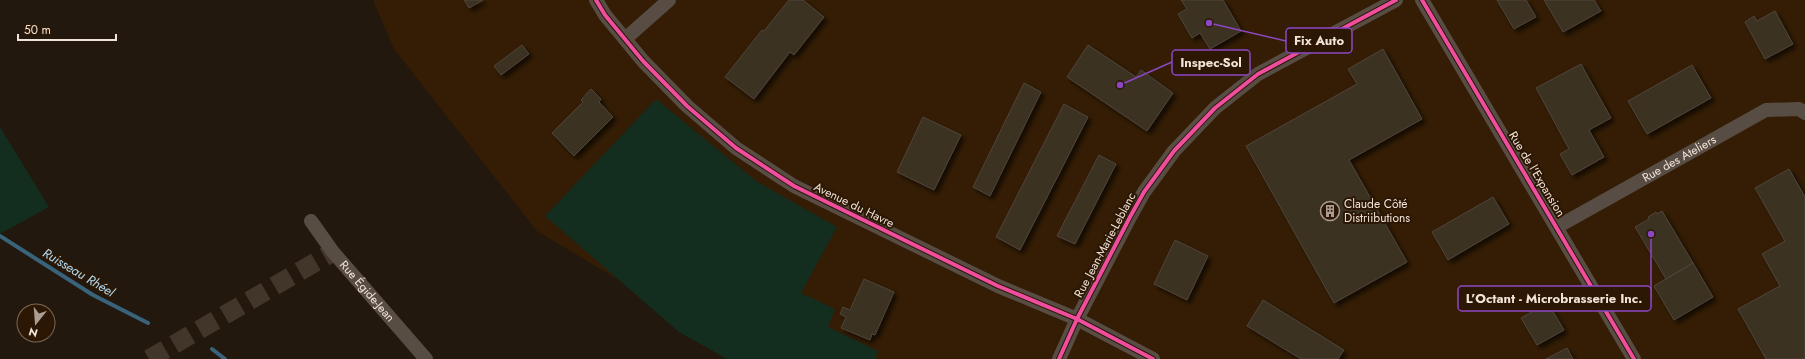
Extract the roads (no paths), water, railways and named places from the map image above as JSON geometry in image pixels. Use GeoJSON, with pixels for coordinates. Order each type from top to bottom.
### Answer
{"type":"FeatureCollection","features":[{"type":"Feature","properties":{"kind":"street","name":"Avenue du Havre"},"geometry":{"type":"LineString","coordinates":[[596,0],[605,15],[643,61],[693,111],[736,148],[794,186],[998,286],[1077,319],[1153,359]]}},
{"type":"Feature","properties":{"kind":"street"},"geometry":{"type":"LineString","coordinates":[[625,39],[669,0]]}},
{"type":"Feature","properties":{"kind":"street","name":"Rue Jean-Marie-Leblanc"},"geometry":{"type":"LineString","coordinates":[[1059,359],[1077,319],[1144,192],[1174,151],[1215,108],[1258,74],[1396,0]]}},
{"type":"Feature","properties":{"kind":"street","name":"Rue de l'Expansion"},"geometry":{"type":"LineString","coordinates":[[1422,0],[1634,359]]}},
{"type":"Feature","properties":{"kind":"street","name":"Rue des Ateliers"},"geometry":{"type":"LineString","coordinates":[[1557,228],[1766,110],[1799,109],[1805,112]]}},
{"type":"Feature","properties":{"kind":"street","name":"Rue Égide-Jean"},"geometry":{"type":"LineString","coordinates":[[311,221],[333,252],[426,359]]}},
{"type":"Feature","properties":{"kind":"waterway","name":"Ruisseau Rhéel"},"geometry":{"type":"LineString","coordinates":[[0,236],[93,295],[148,323]]}},
{"type":"Feature","properties":{"kind":"waterway","name":"Ruisseau Rhéel"},"geometry":{"type":"LineString","coordinates":[[212,349],[225,359]]}},
{"type":"Feature","properties":{"kind":"tunnel"},"geometry":{"type":"LineString","coordinates":[[149,359],[333,252]]}},
{"type":"Feature","properties":{"kind":"place","name":"Fix Auto"},"geometry":{"type":"Point","coordinates":[1209,23]}},
{"type":"Feature","properties":{"kind":"place","name":"Inspec-Sol"},"geometry":{"type":"Point","coordinates":[1120,85]}},
{"type":"Feature","properties":{"kind":"place","name":"Claude Côté Distriibutions"},"geometry":{"type":"Point","coordinates":[1330,211]}},
{"type":"Feature","properties":{"kind":"place","name":"L’Octant - Microbrasserie Inc."},"geometry":{"type":"Point","coordinates":[1651,234]}}]}
